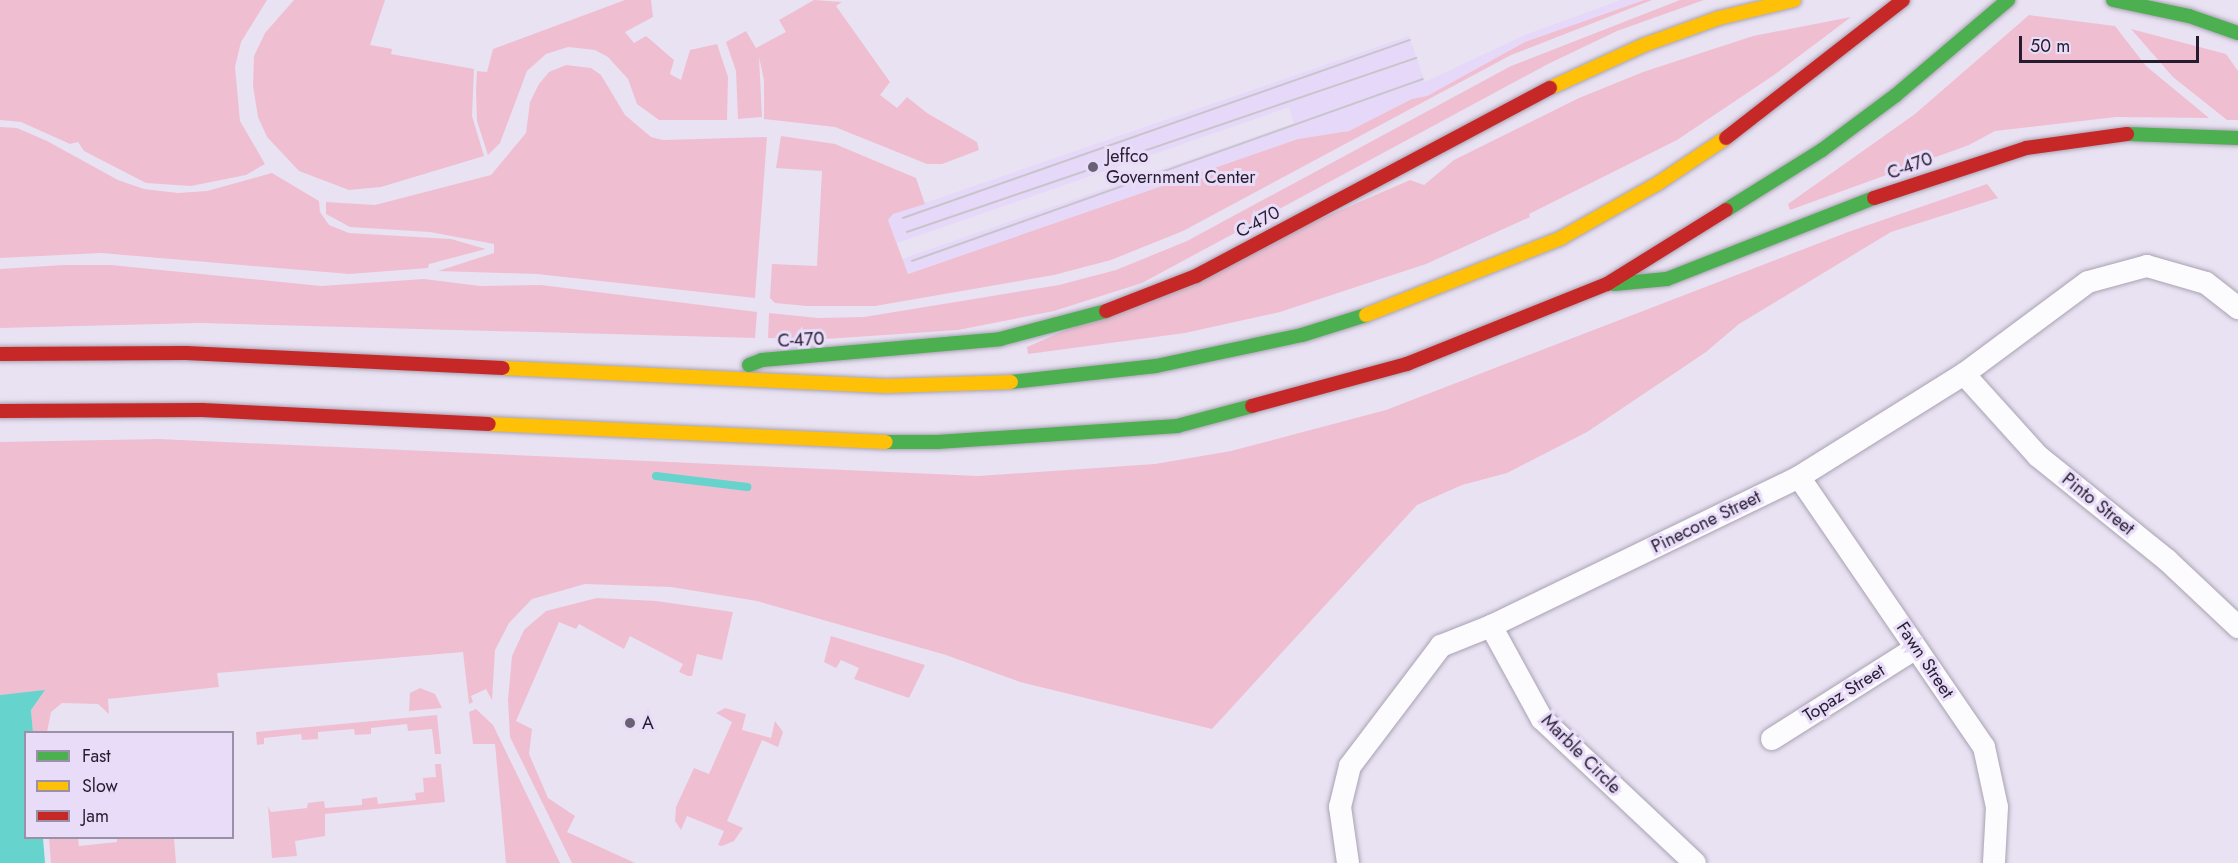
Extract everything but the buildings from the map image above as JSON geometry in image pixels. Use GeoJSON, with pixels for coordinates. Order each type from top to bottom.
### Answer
{"type":"FeatureCollection","features":[{"type":"Feature","properties":{"kind":"highway","name":"C-470"},"geometry":{"type":"LineString","coordinates":[[710,378],[762,360],[848,356],[1000,339],[1062,325],[1129,303],[1196,276],[1571,77],[1644,45],[1763,5],[1794,0]]}},
{"type":"Feature","properties":{"kind":"highway"},"geometry":{"type":"LineString","coordinates":[[0,354],[175,353],[886,386],[994,384],[1156,366],[1302,335],[1406,302],[1561,238],[1657,184],[1740,129],[1903,0]]}},
{"type":"Feature","properties":{"kind":"highway"},"geometry":{"type":"LineString","coordinates":[[0,411],[202,410],[820,441],[937,442],[1177,426],[1407,364],[1607,284],[1822,150],[1896,95],[2008,0]]}},
{"type":"Feature","properties":{"kind":"highway"},"geometry":{"type":"LineString","coordinates":[[2113,0],[2189,16],[2238,31]]}},
{"type":"Feature","properties":{"kind":"highway"},"geometry":{"type":"LineString","coordinates":[[2226,14],[2238,31]]}},
{"type":"Feature","properties":{"kind":"highway","name":"C-470"},"geometry":{"type":"LineString","coordinates":[[1607,284],[1667,279],[1920,180],[2026,148],[2121,134],[2238,138]]}},
{"type":"Feature","properties":{"kind":"street","name":"Pinecone Street"},"geometry":{"type":"LineString","coordinates":[[1348,863],[1341,834],[1340,807],[1350,766],[1441,646],[1491,626],[1799,477],[1964,374],[2088,282],[2148,266],[2206,283],[2238,308]]}},
{"type":"Feature","properties":{"kind":"street","name":"Pinto Street"},"geometry":{"type":"LineString","coordinates":[[1964,374],[2038,456],[2167,560],[2238,627]]}},
{"type":"Feature","properties":{"kind":"street","name":"Fawn Street"},"geometry":{"type":"LineString","coordinates":[[1799,477],[1984,747],[1997,807],[1994,863]]}},
{"type":"Feature","properties":{"kind":"street","name":"Marble Circle"},"geometry":{"type":"LineString","coordinates":[[1491,626],[1542,719],[1695,863]]}},
{"type":"Feature","properties":{"kind":"street","name":"Topaz Street"},"geometry":{"type":"LineString","coordinates":[[1772,739],[1916,648]]}},
{"type":"Feature","properties":{"kind":"shaded area"},"geometry":{"type":"Polygon","coordinates":[[[0,0],[267,0],[241,42],[235,67],[240,121],[265,164],[246,175],[191,186],[146,183],[84,151],[78,142],[70,144],[21,122],[0,120],[0,0]]]}},
{"type":"Feature","properties":{"kind":"shaded area"},"geometry":{"type":"Polygon","coordinates":[[[294,0],[385,0],[370,45],[392,49],[391,54],[474,69],[472,116],[484,156],[381,187],[349,190],[299,171],[267,137],[258,117],[253,86],[254,56],[265,33],[294,0]]]}},
{"type":"Feature","properties":{"kind":"shaded area"},"geometry":{"type":"Polygon","coordinates":[[[625,0],[651,0],[653,17],[625,32],[634,43],[646,36],[674,60],[670,74],[681,80],[690,50],[717,44],[728,77],[727,120],[659,120],[637,104],[628,79],[608,57],[595,50],[568,47],[546,54],[527,71],[500,143],[488,155],[477,121],[476,90],[477,71],[487,72],[493,49],[625,0]]]}},
{"type":"Feature","properties":{"kind":"shaded area"},"geometry":{"type":"Polygon","coordinates":[[[814,0],[842,2],[836,6],[890,82],[880,95],[897,108],[907,97],[927,113],[977,142],[979,150],[942,164],[927,164],[835,127],[764,119],[764,80],[759,57],[762,117],[738,119],[736,71],[726,42],[746,31],[756,48],[786,32],[779,20],[814,0]]]}},
{"type":"Feature","properties":{"kind":"shaded area"},"geometry":{"type":"Polygon","coordinates":[[[1621,0],[1643,0],[1525,42],[1427,96],[1412,99],[1349,131],[1298,139],[907,274],[902,259],[1294,123],[1289,107],[897,243],[888,220],[893,214],[1409,36],[1425,82],[1525,35],[1621,0]]]}},
{"type":"Feature","properties":{"kind":"shaded area"},"geometry":{"type":"Polygon","coordinates":[[[1644,0],[1652,0],[1511,55],[1183,231],[1111,260],[1054,275],[875,306],[807,306],[775,303],[770,298],[772,264],[817,266],[822,171],[776,168],[781,136],[835,144],[916,178],[925,204],[893,214],[888,220],[908,274],[1298,139],[1349,131],[1412,99],[1427,96],[1525,42],[1644,0]]]}},
{"type":"Feature","properties":{"kind":"shaded area"},"geometry":{"type":"Polygon","coordinates":[[[1680,0],[1704,0],[1617,31],[1548,64],[1142,283],[1054,311],[958,330],[826,339],[768,338],[769,313],[818,318],[864,317],[1059,285],[1116,270],[1187,241],[1511,66],[1680,0]]]}},
{"type":"Feature","properties":{"kind":"shaded area"},"geometry":{"type":"Polygon","coordinates":[[[2029,15],[2115,26],[2146,66],[2209,118],[2116,117],[1995,131],[1969,145],[1790,210],[1788,204],[1915,114],[2029,15]]]}},
{"type":"Feature","properties":{"kind":"shaded area"},"geometry":{"type":"Polygon","coordinates":[[[1851,17],[1774,75],[1677,140],[1529,214],[1530,217],[1426,264],[1280,312],[1185,333],[1028,354],[1027,347],[1410,180],[1424,185],[1454,160],[1579,98],[1643,72],[1753,36],[1851,17]]]}},
{"type":"Feature","properties":{"kind":"shaded area"},"geometry":{"type":"Polygon","coordinates":[[[2131,29],[2226,54],[2238,71],[2238,120],[2227,120],[2173,77],[2131,29]]]}},
{"type":"Feature","properties":{"kind":"shaded area"},"geometry":{"type":"Polygon","coordinates":[[[566,65],[591,68],[601,75],[625,115],[651,137],[663,140],[767,137],[755,298],[537,274],[438,271],[494,253],[494,244],[430,232],[350,227],[326,214],[326,202],[375,205],[491,175],[526,133],[530,102],[539,84],[549,72],[566,65]]]}},
{"type":"Feature","properties":{"kind":"shaded area"},"geometry":{"type":"Polygon","coordinates":[[[0,127],[17,128],[47,141],[118,180],[144,189],[178,193],[207,191],[272,173],[319,201],[320,212],[329,225],[349,233],[451,239],[486,249],[429,264],[428,268],[349,274],[101,253],[0,258],[0,127]]]}},
{"type":"Feature","properties":{"kind":"shaded area"},"geometry":{"type":"Polygon","coordinates":[[[1987,184],[1998,198],[1891,232],[1739,324],[1706,352],[1587,432],[1507,473],[1462,485],[1417,505],[1212,729],[1020,682],[946,655],[757,601],[671,587],[585,584],[532,599],[509,623],[495,650],[492,700],[486,689],[471,696],[473,702],[469,704],[463,652],[217,673],[219,687],[108,699],[109,714],[98,704],[62,703],[51,712],[47,731],[33,731],[31,710],[44,691],[0,695],[0,442],[159,439],[978,476],[1155,464],[1231,451],[1386,410],[1848,232],[1987,184]]]}},
{"type":"Feature","properties":{"kind":"shaded area"},"geometry":{"type":"Polygon","coordinates":[[[111,265],[321,286],[424,279],[480,286],[541,285],[757,312],[755,338],[200,323],[0,328],[0,269],[111,265]]]}},
{"type":"Feature","properties":{"kind":"shaded area"},"geometry":{"type":"Polygon","coordinates":[[[597,598],[656,601],[733,612],[722,660],[697,654],[692,676],[679,672],[683,664],[630,636],[624,649],[579,624],[576,629],[559,622],[516,721],[532,729],[529,754],[548,798],[575,816],[567,832],[635,863],[572,863],[510,737],[508,700],[512,656],[524,630],[546,611],[597,598]]]}},
{"type":"Feature","properties":{"kind":"shaded area"},"geometry":{"type":"Polygon","coordinates":[[[831,636],[925,665],[909,698],[854,679],[859,668],[841,660],[836,668],[824,662],[831,636]]]}},
{"type":"Feature","properties":{"kind":"shaded area"},"geometry":{"type":"Polygon","coordinates":[[[420,688],[435,694],[442,708],[409,711],[410,693],[420,688]]]}},
{"type":"Feature","properties":{"kind":"shaded area"},"geometry":{"type":"Polygon","coordinates":[[[45,690],[31,710],[33,731],[24,731],[24,839],[43,839],[45,863],[0,863],[0,695],[45,690]]]}},
{"type":"Feature","properties":{"kind":"shaded area"},"geometry":{"type":"Polygon","coordinates":[[[725,708],[746,714],[742,730],[771,738],[775,721],[783,732],[778,747],[762,740],[727,821],[743,828],[734,841],[722,846],[718,845],[724,831],[687,816],[681,830],[675,821],[676,807],[694,768],[709,774],[732,722],[716,713],[725,708]]]}},
{"type":"Feature","properties":{"kind":"shaded area"},"geometry":{"type":"Polygon","coordinates":[[[476,709],[493,725],[560,863],[506,863],[495,744],[473,744],[469,712],[476,709]]]}},
{"type":"Feature","properties":{"kind":"shaded area"},"geometry":{"type":"Polygon","coordinates":[[[437,715],[441,754],[435,754],[432,729],[408,731],[407,724],[371,728],[371,734],[355,735],[354,729],[318,732],[318,739],[302,740],[301,734],[264,738],[264,744],[257,745],[256,732],[437,715]]]}},
{"type":"Feature","properties":{"kind":"shaded area"},"geometry":{"type":"Polygon","coordinates":[[[435,764],[441,764],[445,802],[325,814],[325,836],[295,841],[297,856],[272,858],[268,806],[271,812],[307,808],[308,803],[324,801],[325,808],[362,805],[362,799],[377,797],[378,804],[416,800],[415,793],[424,792],[423,778],[436,777],[435,764]]]}},
{"type":"Feature","properties":{"kind":"shaded area"},"geometry":{"type":"Polygon","coordinates":[[[49,839],[78,839],[79,846],[117,842],[117,839],[174,839],[176,863],[51,863],[49,839]]]}},
{"type":"Feature","properties":{"kind":"waterway"},"geometry":{"type":"LineString","coordinates":[[656,476],[747,487]]}},
{"type":"Feature","properties":{"kind":"tram line"},"geometry":{"type":"LineString","coordinates":[[903,218],[1410,40]]}},
{"type":"Feature","properties":{"kind":"tram line"},"geometry":{"type":"LineString","coordinates":[[907,232],[1416,58]]}},
{"type":"Feature","properties":{"kind":"tram line"},"geometry":{"type":"LineString","coordinates":[[912,261],[1423,79]]}},
{"type":"Feature","properties":{"kind":"traffic: fast"},"geometry":{"type":"LineString","coordinates":[[1726,210],[1822,150],[1896,95],[2008,0]]}},
{"type":"Feature","properties":{"kind":"traffic: fast"},"geometry":{"type":"LineString","coordinates":[[2113,0],[2189,16],[2238,33]]}},
{"type":"Feature","properties":{"kind":"traffic: fast"},"geometry":{"type":"LineString","coordinates":[[2127,134],[2238,138]]}},
{"type":"Feature","properties":{"kind":"traffic: fast"},"geometry":{"type":"LineString","coordinates":[[1614,284],[1667,279],[1874,198]]}},
{"type":"Feature","properties":{"kind":"traffic: fast"},"geometry":{"type":"LineString","coordinates":[[749,365],[762,360],[1000,339],[1106,311]]}},
{"type":"Feature","properties":{"kind":"traffic: fast"},"geometry":{"type":"LineString","coordinates":[[1011,382],[1156,366],[1302,335],[1366,315]]}},
{"type":"Feature","properties":{"kind":"traffic: fast"},"geometry":{"type":"LineString","coordinates":[[886,442],[937,442],[1177,426],[1252,406]]}},
{"type":"Feature","properties":{"kind":"traffic: slow"},"geometry":{"type":"LineString","coordinates":[[1550,88],[1644,45],[1719,18],[1794,0]]}},
{"type":"Feature","properties":{"kind":"traffic: slow"},"geometry":{"type":"LineString","coordinates":[[1366,315],[1561,238],[1657,184],[1726,138]]}},
{"type":"Feature","properties":{"kind":"traffic: slow"},"geometry":{"type":"LineString","coordinates":[[503,368],[886,386],[1011,382]]}},
{"type":"Feature","properties":{"kind":"traffic: slow"},"geometry":{"type":"LineString","coordinates":[[489,424],[886,442]]}},
{"type":"Feature","properties":{"kind":"traffic: jam"},"geometry":{"type":"LineString","coordinates":[[1726,138],[1903,0]]}},
{"type":"Feature","properties":{"kind":"traffic: jam"},"geometry":{"type":"LineString","coordinates":[[1106,311],[1196,276],[1550,88]]}},
{"type":"Feature","properties":{"kind":"traffic: jam"},"geometry":{"type":"LineString","coordinates":[[1874,198],[2026,148],[2127,134]]}},
{"type":"Feature","properties":{"kind":"traffic: jam"},"geometry":{"type":"LineString","coordinates":[[1252,406],[1407,364],[1607,284],[1726,210]]}},
{"type":"Feature","properties":{"kind":"traffic: jam"},"geometry":{"type":"LineString","coordinates":[[0,354],[186,353],[503,368]]}},
{"type":"Feature","properties":{"kind":"traffic: jam"},"geometry":{"type":"LineString","coordinates":[[0,411],[202,410],[489,424]]}},
{"type":"Feature","properties":{"kind":"place","name":"Jeffco Government Center"},"geometry":{"type":"Point","coordinates":[1093,167]}},
{"type":"Feature","properties":{"kind":"place","name":"A"},"geometry":{"type":"Point","coordinates":[630,723]}}]}
